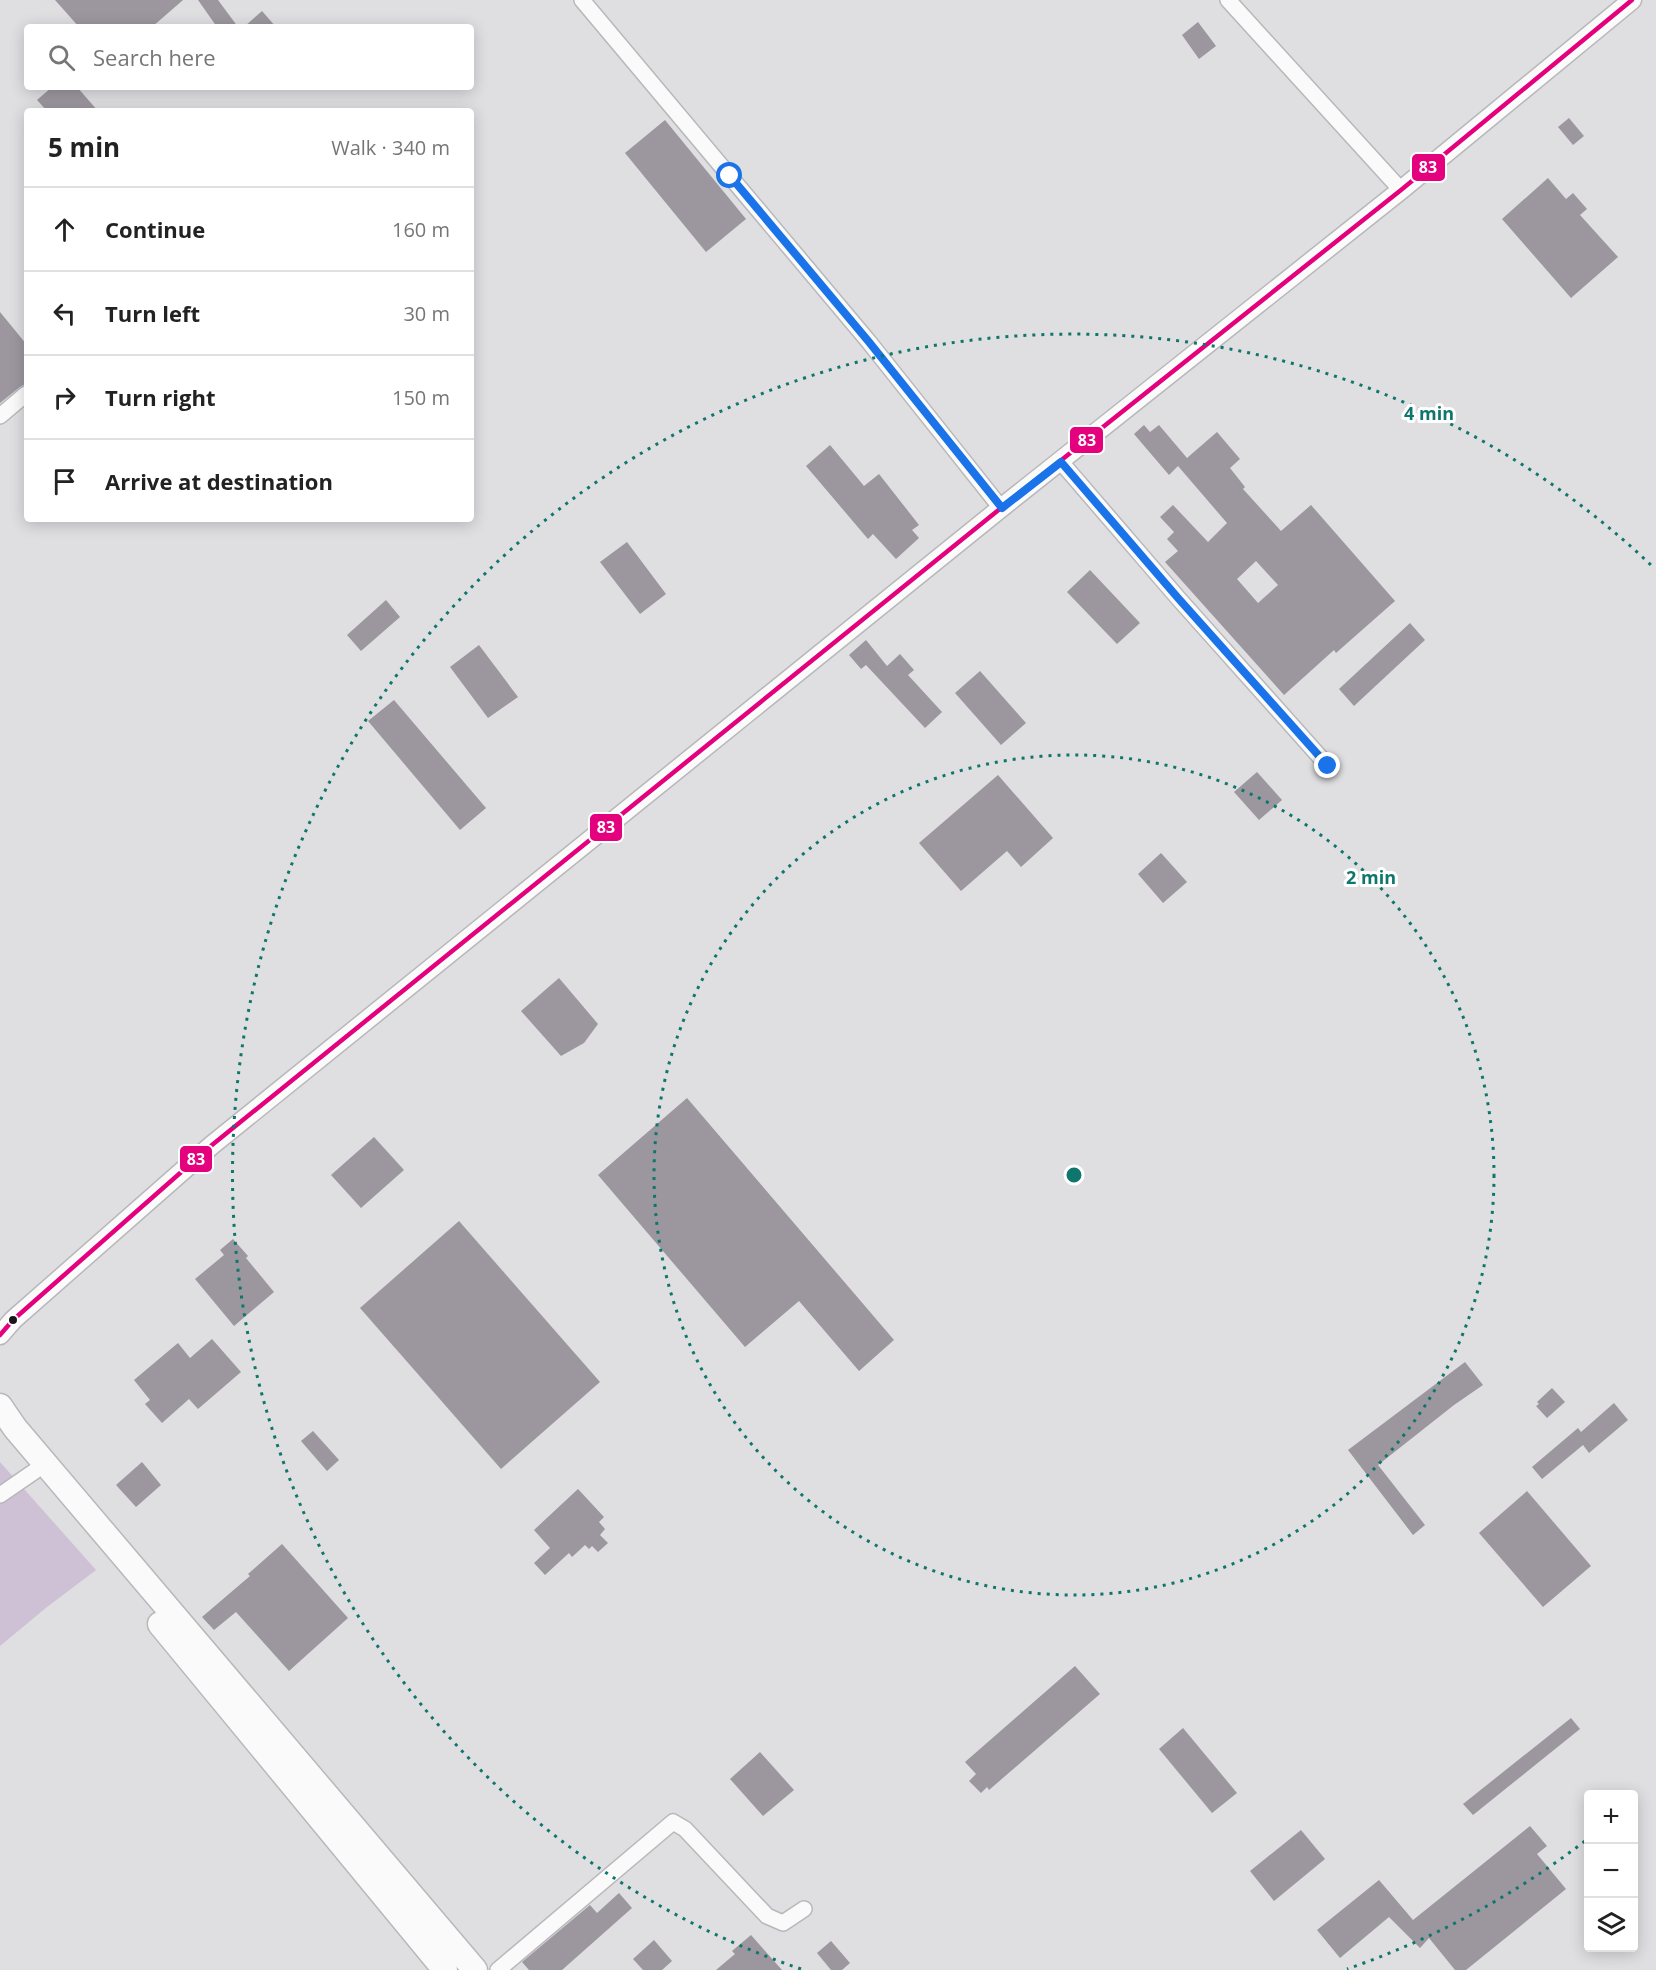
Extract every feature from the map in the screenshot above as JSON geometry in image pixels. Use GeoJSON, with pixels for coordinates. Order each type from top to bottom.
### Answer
{"type":"FeatureCollection","features":[{"type":"Feature","properties":{"kind":"highway"},"geometry":{"type":"LineString","coordinates":[[0,1406],[23,1437],[475,1970]]}},
{"type":"Feature","properties":{"kind":"highway"},"geometry":{"type":"LineString","coordinates":[[0,1435],[9,1440],[35,1471],[445,1970]]}},
{"type":"Feature","properties":{"kind":"street"},"geometry":{"type":"LineString","coordinates":[[582,0],[869,342],[1002,508]]}},
{"type":"Feature","properties":{"kind":"street"},"geometry":{"type":"LineString","coordinates":[[1228,0],[1401,190]]}},
{"type":"Feature","properties":{"kind":"street"},"geometry":{"type":"LineString","coordinates":[[0,1335],[13,1320],[212,1145],[1002,508],[1401,190],[1632,0]]}},
{"type":"Feature","properties":{"kind":"street"},"geometry":{"type":"LineString","coordinates":[[0,416],[24,396]]}},
{"type":"Feature","properties":{"kind":"street"},"geometry":{"type":"LineString","coordinates":[[1061,462],[1178,598],[1328,766]]}},
{"type":"Feature","properties":{"kind":"street"},"geometry":{"type":"LineString","coordinates":[[0,1496],[35,1471]]}},
{"type":"Feature","properties":{"kind":"street"},"geometry":{"type":"LineString","coordinates":[[498,1970],[673,1822],[685,1829],[766,1916],[783,1923],[804,1909]]}},
{"type":"Feature","properties":{"kind":"shaded area"},"geometry":{"type":"Polygon","coordinates":[[[0,1462],[96,1570],[0,1646],[0,1462]]]}},
{"type":"Feature","properties":{"kind":"building"},"geometry":{"type":"Polygon","coordinates":[[[55,0],[183,0],[155,24],[76,24],[55,0]]]}},
{"type":"Feature","properties":{"kind":"building"},"geometry":{"type":"Polygon","coordinates":[[[198,0],[218,0],[236,24],[215,24],[198,0]]]}},
{"type":"Feature","properties":{"kind":"building"},"geometry":{"type":"Polygon","coordinates":[[[262,11],[273,24],[247,24],[262,11]]]}},
{"type":"Feature","properties":{"kind":"building"},"geometry":{"type":"Polygon","coordinates":[[[1198,22],[1216,46],[1199,59],[1182,35],[1198,22]]]}},
{"type":"Feature","properties":{"kind":"building"},"geometry":{"type":"Polygon","coordinates":[[[49,90],[80,90],[95,108],[44,108],[37,100],[49,90]]]}},
{"type":"Feature","properties":{"kind":"building"},"geometry":{"type":"Polygon","coordinates":[[[1569,118],[1584,136],[1573,145],[1558,127],[1569,118]]]}},
{"type":"Feature","properties":{"kind":"building"},"geometry":{"type":"Polygon","coordinates":[[[665,120],[746,219],[706,252],[625,153],[665,120]]]}},
{"type":"Feature","properties":{"kind":"building"},"geometry":{"type":"Polygon","coordinates":[[[1548,178],[1566,199],[1573,193],[1587,209],[1580,215],[1618,257],[1571,298],[1502,219],[1548,178]]]}},
{"type":"Feature","properties":{"kind":"building"},"geometry":{"type":"Polygon","coordinates":[[[0,312],[24,341],[24,385],[0,403],[0,312]]]}},
{"type":"Feature","properties":{"kind":"building"},"geometry":{"type":"Polygon","coordinates":[[[1144,425],[1150,432],[1159,425],[1187,458],[1217,432],[1240,459],[1230,468],[1245,487],[1243,489],[1281,531],[1311,505],[1395,601],[1336,653],[1334,650],[1284,695],[1165,562],[1178,551],[1167,539],[1174,532],[1160,517],[1173,505],[1208,542],[1227,523],[1178,466],[1169,475],[1134,434],[1144,425]],[[1256,561],[1237,579],[1258,603],[1278,585],[1256,561]]]}},
{"type":"Feature","properties":{"kind":"building"},"geometry":{"type":"Polygon","coordinates":[[[830,445],[864,486],[879,474],[919,525],[912,530],[919,538],[896,559],[873,534],[868,539],[806,466],[830,445]]]}},
{"type":"Feature","properties":{"kind":"building"},"geometry":{"type":"Polygon","coordinates":[[[627,542],[666,594],[640,614],[600,562],[627,542]]]}},
{"type":"Feature","properties":{"kind":"building"},"geometry":{"type":"Polygon","coordinates":[[[1090,570],[1140,623],[1117,644],[1067,592],[1090,570]]]}},
{"type":"Feature","properties":{"kind":"building"},"geometry":{"type":"Polygon","coordinates":[[[386,600],[400,617],[361,651],[347,635],[386,600]]]}},
{"type":"Feature","properties":{"kind":"building"},"geometry":{"type":"Polygon","coordinates":[[[1410,623],[1425,640],[1354,706],[1339,689],[1410,623]]]}},
{"type":"Feature","properties":{"kind":"building"},"geometry":{"type":"Polygon","coordinates":[[[866,640],[887,666],[900,654],[914,670],[908,675],[942,712],[925,728],[866,665],[861,669],[849,655],[866,640]]]}},
{"type":"Feature","properties":{"kind":"building"},"geometry":{"type":"Polygon","coordinates":[[[479,645],[518,697],[488,718],[450,667],[479,645]]]}},
{"type":"Feature","properties":{"kind":"building"},"geometry":{"type":"Polygon","coordinates":[[[980,671],[1026,723],[1001,745],[955,693],[980,671]]]}},
{"type":"Feature","properties":{"kind":"building"},"geometry":{"type":"Polygon","coordinates":[[[394,700],[486,808],[460,830],[368,721],[394,700]]]}},
{"type":"Feature","properties":{"kind":"building"},"geometry":{"type":"Polygon","coordinates":[[[1257,772],[1282,800],[1259,820],[1234,792],[1257,772]]]}},
{"type":"Feature","properties":{"kind":"building"},"geometry":{"type":"Polygon","coordinates":[[[998,775],[1053,838],[1021,867],[1007,851],[961,891],[919,843],[998,775]]]}},
{"type":"Feature","properties":{"kind":"building"},"geometry":{"type":"Polygon","coordinates":[[[1161,853],[1187,882],[1163,903],[1138,874],[1161,853]]]}},
{"type":"Feature","properties":{"kind":"building"},"geometry":{"type":"Polygon","coordinates":[[[559,978],[598,1024],[584,1043],[561,1056],[521,1011],[559,978]]]}},
{"type":"Feature","properties":{"kind":"building"},"geometry":{"type":"Polygon","coordinates":[[[687,1098],[894,1340],[859,1371],[799,1301],[745,1347],[598,1175],[687,1098]]]}},
{"type":"Feature","properties":{"kind":"building"},"geometry":{"type":"Polygon","coordinates":[[[374,1137],[404,1170],[361,1208],[331,1175],[374,1137]]]}},
{"type":"Feature","properties":{"kind":"building"},"geometry":{"type":"Polygon","coordinates":[[[459,1221],[600,1382],[501,1469],[360,1308],[459,1221]]]}},
{"type":"Feature","properties":{"kind":"building"},"geometry":{"type":"Polygon","coordinates":[[[233,1239],[274,1292],[234,1326],[195,1279],[224,1255],[220,1250],[233,1239]]]}},
{"type":"Feature","properties":{"kind":"building"},"geometry":{"type":"Polygon","coordinates":[[[212,1339],[241,1372],[198,1409],[189,1399],[162,1423],[145,1404],[150,1400],[134,1380],[178,1343],[190,1358],[212,1339]]]}},
{"type":"Feature","properties":{"kind":"building"},"geometry":{"type":"Polygon","coordinates":[[[1465,1362],[1483,1385],[1378,1465],[1425,1525],[1413,1535],[1348,1450],[1465,1362]]]}},
{"type":"Feature","properties":{"kind":"building"},"geometry":{"type":"Polygon","coordinates":[[[1552,1388],[1565,1402],[1547,1418],[1536,1406],[1539,1404],[1537,1402],[1552,1388]]]}},
{"type":"Feature","properties":{"kind":"building"},"geometry":{"type":"Polygon","coordinates":[[[1614,1403],[1628,1420],[1589,1453],[1583,1445],[1542,1479],[1532,1467],[1578,1428],[1581,1432],[1614,1403]]]}},
{"type":"Feature","properties":{"kind":"building"},"geometry":{"type":"Polygon","coordinates":[[[313,1431],[339,1460],[327,1471],[301,1441],[313,1431]]]}},
{"type":"Feature","properties":{"kind":"building"},"geometry":{"type":"Polygon","coordinates":[[[142,1462],[161,1485],[136,1507],[116,1485],[142,1462]]]}},
{"type":"Feature","properties":{"kind":"building"},"geometry":{"type":"Polygon","coordinates":[[[578,1489],[604,1517],[599,1522],[605,1529],[600,1535],[608,1543],[598,1552],[592,1546],[589,1549],[585,1545],[572,1557],[569,1553],[545,1575],[534,1563],[550,1548],[534,1530],[578,1489]]]}},
{"type":"Feature","properties":{"kind":"building"},"geometry":{"type":"Polygon","coordinates":[[[1527,1491],[1591,1566],[1543,1607],[1479,1533],[1527,1491]]]}},
{"type":"Feature","properties":{"kind":"building"},"geometry":{"type":"Polygon","coordinates":[[[282,1544],[348,1618],[289,1671],[236,1612],[214,1630],[202,1617],[250,1576],[248,1574],[282,1544]]]}},
{"type":"Feature","properties":{"kind":"building"},"geometry":{"type":"Polygon","coordinates":[[[1075,1666],[1100,1694],[989,1790],[987,1787],[981,1793],[969,1781],[976,1774],[965,1762],[1075,1666]]]}},
{"type":"Feature","properties":{"kind":"building"},"geometry":{"type":"Polygon","coordinates":[[[1571,1718],[1580,1729],[1473,1815],[1463,1804],[1571,1718]]]}},
{"type":"Feature","properties":{"kind":"building"},"geometry":{"type":"Polygon","coordinates":[[[1183,1728],[1237,1793],[1212,1813],[1159,1749],[1183,1728]]]}},
{"type":"Feature","properties":{"kind":"building"},"geometry":{"type":"Polygon","coordinates":[[[760,1752],[794,1790],[763,1816],[730,1779],[760,1752]]]}},
{"type":"Feature","properties":{"kind":"building"},"geometry":{"type":"Polygon","coordinates":[[[1530,1826],[1547,1846],[1537,1854],[1566,1889],[1466,1970],[1455,1970],[1429,1938],[1420,1948],[1389,1917],[1340,1958],[1317,1930],[1379,1880],[1413,1920],[1530,1826]]]}},
{"type":"Feature","properties":{"kind":"building"},"geometry":{"type":"Polygon","coordinates":[[[1301,1830],[1325,1859],[1274,1901],[1250,1871],[1301,1830]]]}},
{"type":"Feature","properties":{"kind":"building"},"geometry":{"type":"Polygon","coordinates":[[[619,1893],[632,1908],[562,1970],[529,1970],[522,1962],[590,1905],[597,1913],[619,1893]]]}},
{"type":"Feature","properties":{"kind":"building"},"geometry":{"type":"Polygon","coordinates":[[[751,1935],[782,1970],[716,1970],[735,1954],[732,1951],[751,1935]]]}},
{"type":"Feature","properties":{"kind":"building"},"geometry":{"type":"Polygon","coordinates":[[[654,1940],[672,1961],[662,1970],[643,1970],[633,1959],[654,1940]]]}},
{"type":"Feature","properties":{"kind":"building"},"geometry":{"type":"Polygon","coordinates":[[[831,1941],[850,1963],[842,1970],[831,1970],[817,1953],[831,1941]]]}},
{"type":"Feature","properties":{"kind":"transit line","name":"83"},"geometry":{"type":"LineString","coordinates":[[0,1335],[13,1320],[212,1145],[1001,508],[1401,190],[1632,0]]}},
{"type":"Feature","properties":{"kind":"route"},"geometry":{"type":"LineString","coordinates":[[730,176],[869,342],[1002,508],[1061,462],[1178,598],[1328,766]]}}]}
